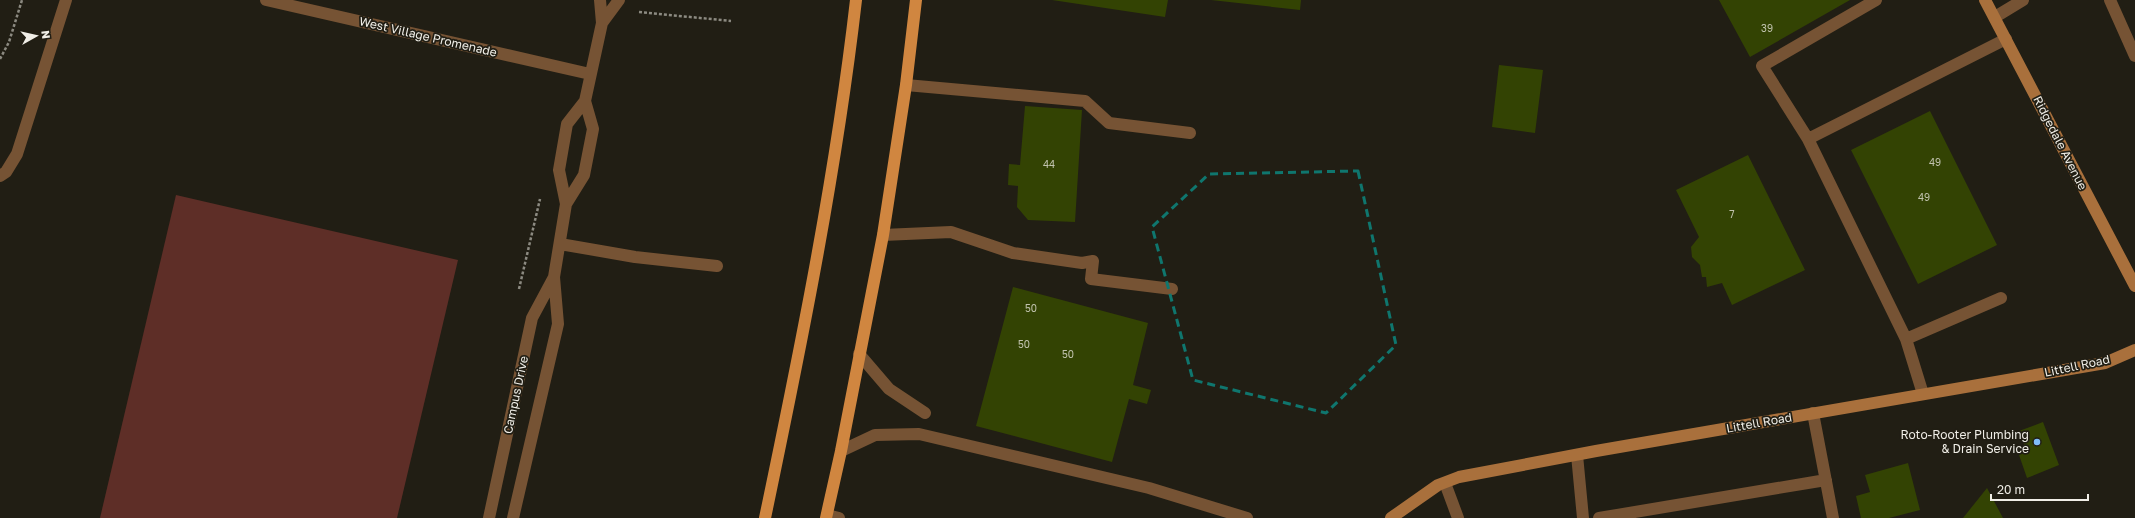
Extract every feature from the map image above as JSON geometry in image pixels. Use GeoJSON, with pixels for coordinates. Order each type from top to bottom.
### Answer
{"type":"FeatureCollection","features":[{"type":"Feature","properties":{"kind":"main road"},"geometry":{"type":"LineString","coordinates":[[765,518],[806,324],[824,208],[844,100],[856,0]]}},
{"type":"Feature","properties":{"kind":"main road"},"geometry":{"type":"LineString","coordinates":[[827,517],[883,235],[906,86],[916,0]]}},
{"type":"Feature","properties":{"kind":"street","name":"Ridgedale Avenue"},"geometry":{"type":"LineString","coordinates":[[1985,0],[2135,286]]}},
{"type":"Feature","properties":{"kind":"street","name":"Littell Road"},"geometry":{"type":"LineString","coordinates":[[1391,518],[1438,485],[1459,477],[1577,454],[2105,363],[2135,350]]}},
{"type":"Feature","properties":{"kind":"lane"},"geometry":{"type":"LineString","coordinates":[[0,176],[6,172],[17,154],[66,0]]}},
{"type":"Feature","properties":{"kind":"lane","name":"West Village Promenade"},"geometry":{"type":"LineString","coordinates":[[266,0],[590,74]]}},
{"type":"Feature","properties":{"kind":"lane","name":"Campus Drive"},"geometry":{"type":"LineString","coordinates":[[566,204],[584,176],[593,129],[585,101],[602,23],[600,0]]}},
{"type":"Feature","properties":{"kind":"lane","name":"Campus Drive"},"geometry":{"type":"LineString","coordinates":[[602,23],[619,0]]}},
{"type":"Feature","properties":{"kind":"lane"},"geometry":{"type":"LineString","coordinates":[[1876,0],[1762,66],[1808,139],[1906,339],[1923,394]]}},
{"type":"Feature","properties":{"kind":"lane"},"geometry":{"type":"LineString","coordinates":[[1995,17],[2023,0]]}},
{"type":"Feature","properties":{"kind":"lane"},"geometry":{"type":"LineString","coordinates":[[2110,0],[2135,56]]}},
{"type":"Feature","properties":{"kind":"lane"},"geometry":{"type":"LineString","coordinates":[[1808,139],[2006,39]]}},
{"type":"Feature","properties":{"kind":"lane"},"geometry":{"type":"LineString","coordinates":[[906,86],[1084,101],[1109,123],[1190,133]]}},
{"type":"Feature","properties":{"kind":"lane","name":"Campus Drive"},"geometry":{"type":"LineString","coordinates":[[513,518],[558,324],[554,277],[566,204],[558,170],[567,124],[585,101]]}},
{"type":"Feature","properties":{"kind":"lane"},"geometry":{"type":"LineString","coordinates":[[883,235],[951,232],[1013,253],[1082,263],[1093,261],[1091,279],[1172,289]]}},
{"type":"Feature","properties":{"kind":"lane"},"geometry":{"type":"LineString","coordinates":[[560,244],[635,257],[717,266]]}},
{"type":"Feature","properties":{"kind":"lane","name":"Campus Drive"},"geometry":{"type":"LineString","coordinates":[[490,518],[532,318],[554,277]]}},
{"type":"Feature","properties":{"kind":"lane"},"geometry":{"type":"LineString","coordinates":[[1906,339],[2001,298]]}},
{"type":"Feature","properties":{"kind":"lane"},"geometry":{"type":"LineString","coordinates":[[859,354],[889,389],[925,413]]}},
{"type":"Feature","properties":{"kind":"lane"},"geometry":{"type":"LineString","coordinates":[[1813,413],[1833,518]]}},
{"type":"Feature","properties":{"kind":"lane"},"geometry":{"type":"LineString","coordinates":[[841,451],[875,435],[919,434],[1149,488],[1246,518]]}},
{"type":"Feature","properties":{"kind":"lane"},"geometry":{"type":"LineString","coordinates":[[1577,454],[1583,518]]}},
{"type":"Feature","properties":{"kind":"lane"},"geometry":{"type":"LineString","coordinates":[[1600,518],[1826,480]]}},
{"type":"Feature","properties":{"kind":"lane"},"geometry":{"type":"LineString","coordinates":[[1445,482],[1458,518]]}},
{"type":"Feature","properties":{"kind":"lane"},"geometry":{"type":"LineString","coordinates":[[827,517],[840,518]]}},
{"type":"Feature","properties":{"kind":"path"},"geometry":{"type":"LineString","coordinates":[[0,59],[9,42],[22,0]]}},
{"type":"Feature","properties":{"kind":"path"},"geometry":{"type":"LineString","coordinates":[[636,12],[731,21]]}},
{"type":"Feature","properties":{"kind":"highlighted area"},"geometry":{"type":"Polygon","coordinates":[[[1358,171],[1396,345],[1326,413],[1193,380],[1152,227],[1209,174],[1358,171]]]}},
{"type":"Feature","properties":{"kind":"shaded area"},"geometry":{"type":"Polygon","coordinates":[[[176,195],[458,260],[397,518],[100,518],[176,195]]]}},
{"type":"Feature","properties":{"kind":"building"},"geometry":{"type":"Polygon","coordinates":[[[1052,0],[1168,0],[1165,17],[1052,0]]]}},
{"type":"Feature","properties":{"kind":"building"},"geometry":{"type":"Polygon","coordinates":[[[1211,0],[1301,0],[1300,10],[1211,0]]]}},
{"type":"Feature","properties":{"kind":"building"},"geometry":{"type":"Polygon","coordinates":[[[1719,0],[1850,0],[1750,57],[1719,0]]]}},
{"type":"Feature","properties":{"kind":"building"},"geometry":{"type":"Polygon","coordinates":[[[1499,65],[1543,70],[1535,133],[1492,127],[1499,65]]]}},
{"type":"Feature","properties":{"kind":"building"},"geometry":{"type":"Polygon","coordinates":[[[1025,106],[1082,110],[1075,222],[1028,220],[1017,207],[1018,186],[1008,185],[1009,164],[1020,165],[1025,106]]]}},
{"type":"Feature","properties":{"kind":"building"},"geometry":{"type":"Polygon","coordinates":[[[1930,111],[1997,245],[1918,284],[1851,150],[1930,111]]]}},
{"type":"Feature","properties":{"kind":"building"},"geometry":{"type":"Polygon","coordinates":[[[1748,155],[1805,270],[1732,305],[1722,283],[1707,287],[1706,277],[1702,277],[1700,265],[1692,257],[1691,247],[1699,237],[1676,190],[1748,155]]]}},
{"type":"Feature","properties":{"kind":"building"},"geometry":{"type":"Polygon","coordinates":[[[1013,287],[1148,323],[1133,385],[1151,390],[1147,404],[1129,399],[1112,462],[976,426],[1013,287]]]}},
{"type":"Feature","properties":{"kind":"building","name":"Roto-Rooter Plumbing & Drain Service"},"geometry":{"type":"Polygon","coordinates":[[[2043,422],[2059,465],[2027,478],[2019,455],[2027,452],[2019,431],[2043,422]]]}},
{"type":"Feature","properties":{"kind":"building"},"geometry":{"type":"Polygon","coordinates":[[[1908,463],[1920,510],[1889,518],[1861,518],[1856,496],[1870,492],[1865,475],[1908,463]]]}},
{"type":"Feature","properties":{"kind":"building"},"geometry":{"type":"Polygon","coordinates":[[[1987,488],[2003,518],[1963,518],[1987,488]]]}},
{"type":"Feature","properties":{"kind":"place","name":"Roto-Rooter Plumbing & Drain Service"},"geometry":{"type":"Point","coordinates":[2037,442]}}]}
